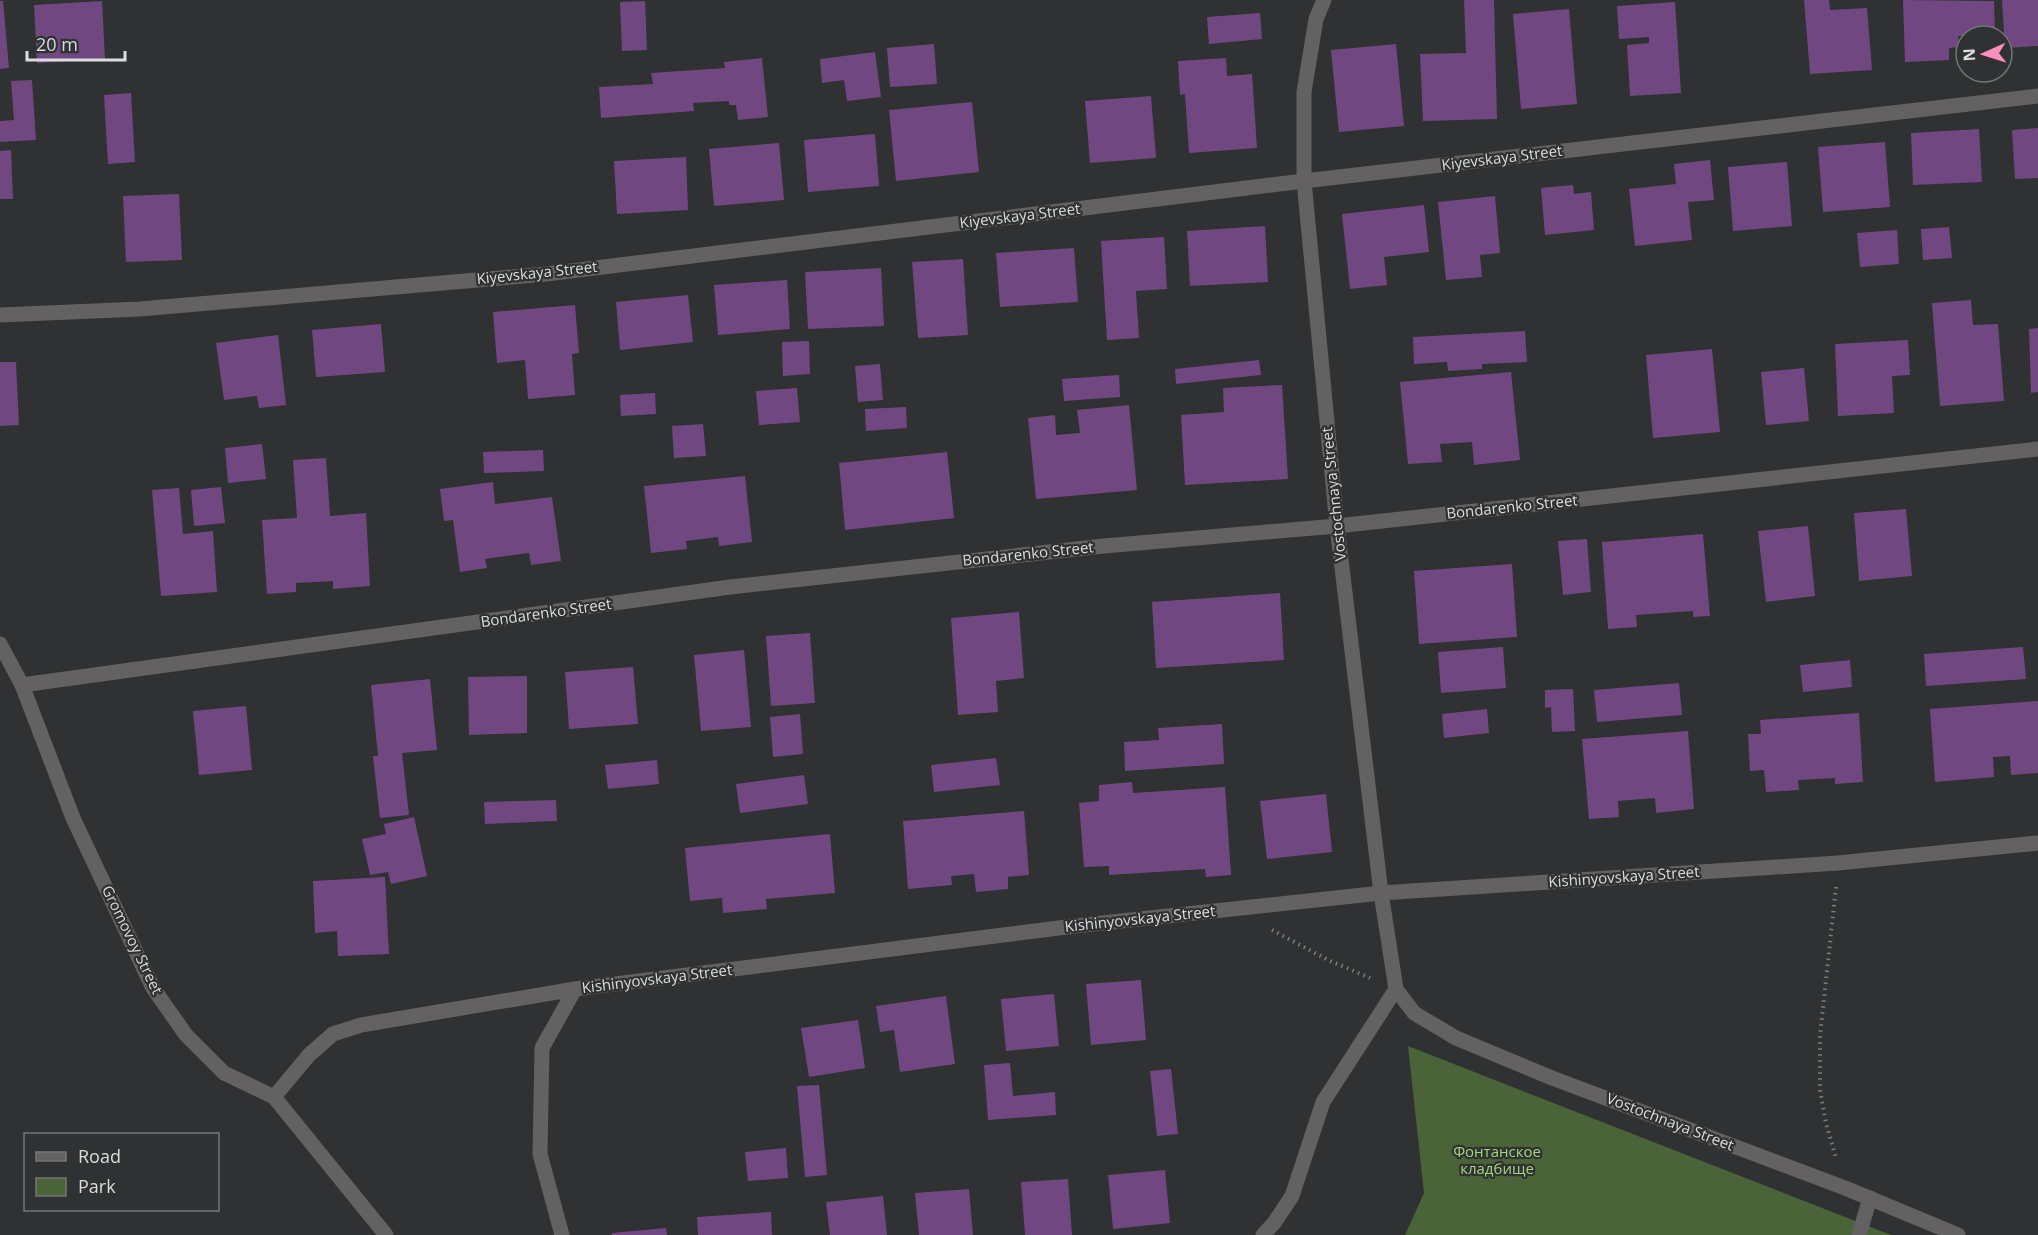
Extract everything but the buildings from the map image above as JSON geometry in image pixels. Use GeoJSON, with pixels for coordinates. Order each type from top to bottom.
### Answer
{"type":"FeatureCollection","features":[{"type":"Feature","properties":{"kind":"street","name":"Vostochnaya Street"},"geometry":{"type":"LineString","coordinates":[[1324,0],[1316,19],[1304,92],[1304,181],[1337,526],[1381,893],[1396,989],[1414,1013],[1456,1038],[1552,1078],[1845,1188],[1958,1235]]}},
{"type":"Feature","properties":{"kind":"street","name":"Kiyevskaya Street"},"geometry":{"type":"LineString","coordinates":[[0,315],[140,309],[546,274],[1304,181],[2038,96]]}},
{"type":"Feature","properties":{"kind":"street","name":"Bondarenko Street"},"geometry":{"type":"LineString","coordinates":[[22,685],[730,587],[1104,546],[1337,526],[2038,449]]}},
{"type":"Feature","properties":{"kind":"street","name":"Gromovoy Street"},"geometry":{"type":"LineString","coordinates":[[0,644],[22,685],[73,818],[153,988],[186,1035],[224,1072],[274,1097],[386,1235]]}},
{"type":"Feature","properties":{"kind":"street","name":"Kishinyovskaya Street"},"geometry":{"type":"LineString","coordinates":[[274,1097],[309,1055],[333,1034],[361,1025],[575,989],[1075,926],[1381,893],[1839,863],[2038,843]]}},
{"type":"Feature","properties":{"kind":"street"},"geometry":{"type":"LineString","coordinates":[[562,1235],[540,1154],[542,1048],[575,989]]}},
{"type":"Feature","properties":{"kind":"street"},"geometry":{"type":"LineString","coordinates":[[1263,1235],[1292,1196],[1323,1102],[1396,989]]}},
{"type":"Feature","properties":{"kind":"street"},"geometry":{"type":"LineString","coordinates":[[1859,1235],[1870,1198]]}},
{"type":"Feature","properties":{"kind":"path"},"geometry":{"type":"LineString","coordinates":[[1839,863],[1820,1036],[1820,1090],[1826,1123],[1845,1188]]}},
{"type":"Feature","properties":{"kind":"path"},"geometry":{"type":"LineString","coordinates":[[1270,929],[1328,960],[1396,989]]}},
{"type":"Feature","properties":{"kind":"green space","name":"Фонтанское кладбище"},"geometry":{"type":"Polygon","coordinates":[[[1408,1046],[1891,1235],[1405,1235],[1424,1193],[1408,1046]]]}}]}
